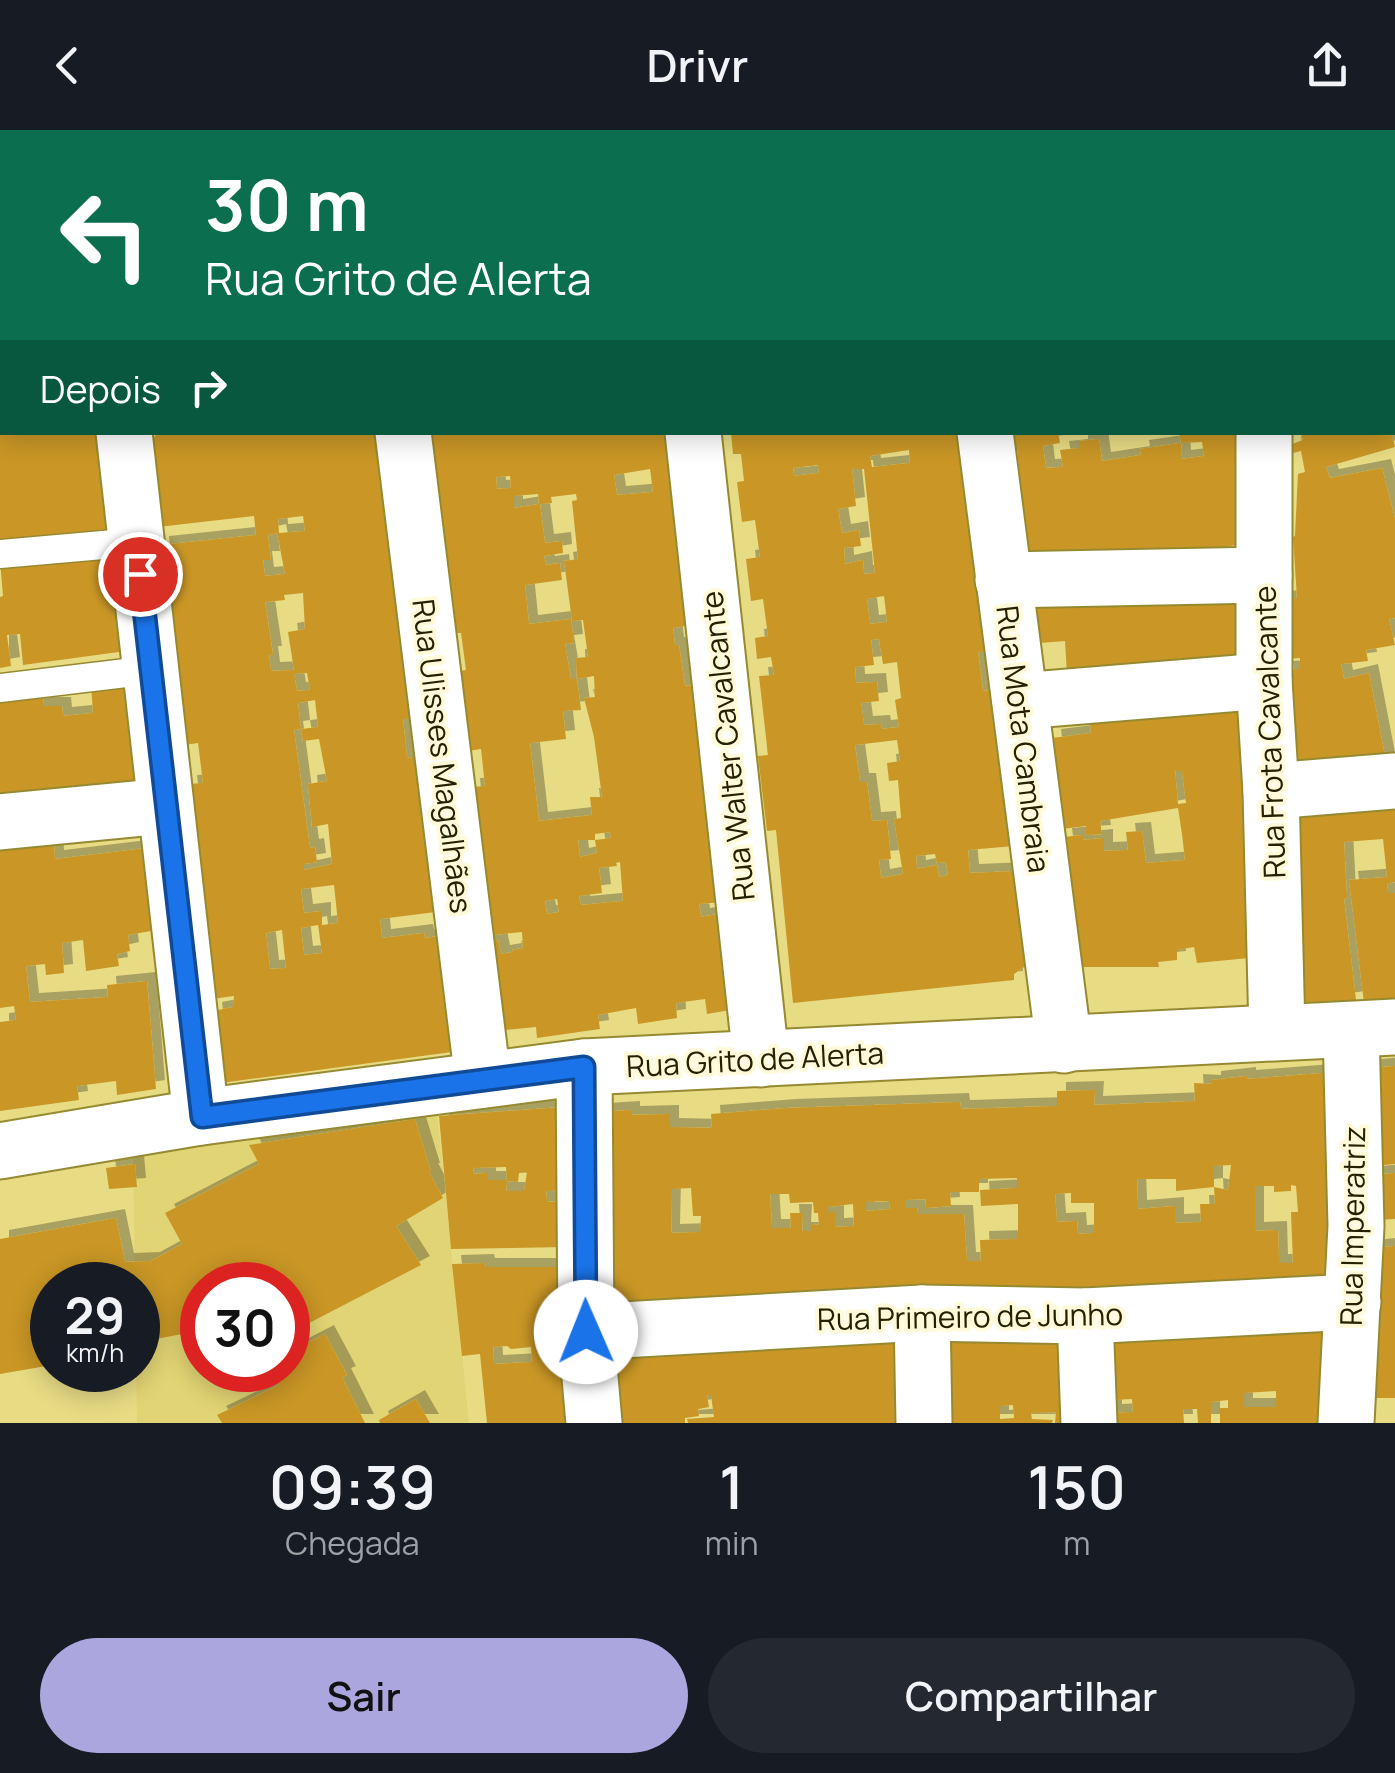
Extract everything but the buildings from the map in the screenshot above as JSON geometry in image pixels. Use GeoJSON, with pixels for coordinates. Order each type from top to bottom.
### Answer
{"type":"FeatureCollection","features":[{"type":"Feature","properties":{"kind":"street"},"geometry":{"type":"LineString","coordinates":[[124,435],[202,1117]]}},
{"type":"Feature","properties":{"kind":"street","name":"Rua Ulisses Magalhães"},"geometry":{"type":"LineString","coordinates":[[403,435],[482,1080]]}},
{"type":"Feature","properties":{"kind":"street","name":"Rua Walter Cavalcante"},"geometry":{"type":"LineString","coordinates":[[693,435],[760,1059]]}},
{"type":"Feature","properties":{"kind":"street","name":"Rua Mota Cambraia"},"geometry":{"type":"LineString","coordinates":[[984,435],[1064,1045]]}},
{"type":"Feature","properties":{"kind":"street","name":"Rua Frota Cavalcante"},"geometry":{"type":"LineString","coordinates":[[1264,435],[1264,680],[1277,1032]]}},
{"type":"Feature","properties":{"kind":"street"},"geometry":{"type":"LineString","coordinates":[[1004,580],[1264,575]]}},
{"type":"Feature","properties":{"kind":"street"},"geometry":{"type":"LineString","coordinates":[[1020,702],[1264,680]]}},
{"type":"Feature","properties":{"kind":"street"},"geometry":{"type":"LineString","coordinates":[[1271,791],[1395,781]]}},
{"type":"Feature","properties":{"kind":"street"},"geometry":{"type":"LineString","coordinates":[[0,822],[165,806]]}},
{"type":"Feature","properties":{"kind":"street","name":"Rua Grito de Alerta"},"geometry":{"type":"LineString","coordinates":[[0,1151],[202,1117],[584,1067],[1373,1028]]}},
{"type":"Feature","properties":{"kind":"street","name":"Rua Imperatriz"},"geometry":{"type":"LineString","coordinates":[[1346,1423],[1353,1302],[1376,1225],[1373,1028]]}},
{"type":"Feature","properties":{"kind":"street"},"geometry":{"type":"LineString","coordinates":[[584,1067],[586,1332],[594,1423]]}},
{"type":"Feature","properties":{"kind":"street","name":"Rua Primeiro de Junho"},"geometry":{"type":"LineString","coordinates":[[586,1332],[922,1313],[1084,1316],[1353,1302]]}},
{"type":"Feature","properties":{"kind":"street"},"geometry":{"type":"LineString","coordinates":[[922,1313],[924,1423]]}},
{"type":"Feature","properties":{"kind":"street"},"geometry":{"type":"LineString","coordinates":[[1084,1316],[1090,1423]]}},
{"type":"Feature","properties":{"kind":"lane"},"geometry":{"type":"LineString","coordinates":[[0,554],[137,542]]}},
{"type":"Feature","properties":{"kind":"lane"},"geometry":{"type":"LineString","coordinates":[[0,688],[152,670]]}},
{"type":"Feature","properties":{"kind":"shaded area"},"geometry":{"type":"Polygon","coordinates":[[[436,1102],[469,1423],[137,1423],[137,1392],[160,1392],[160,1262],[135,1262],[133,1152],[436,1102]]]}},
{"type":"Feature","properties":{"kind":"route"},"geometry":{"type":"LineString","coordinates":[[140,574],[202,1117],[584,1067],[586,1332]]}}]}
